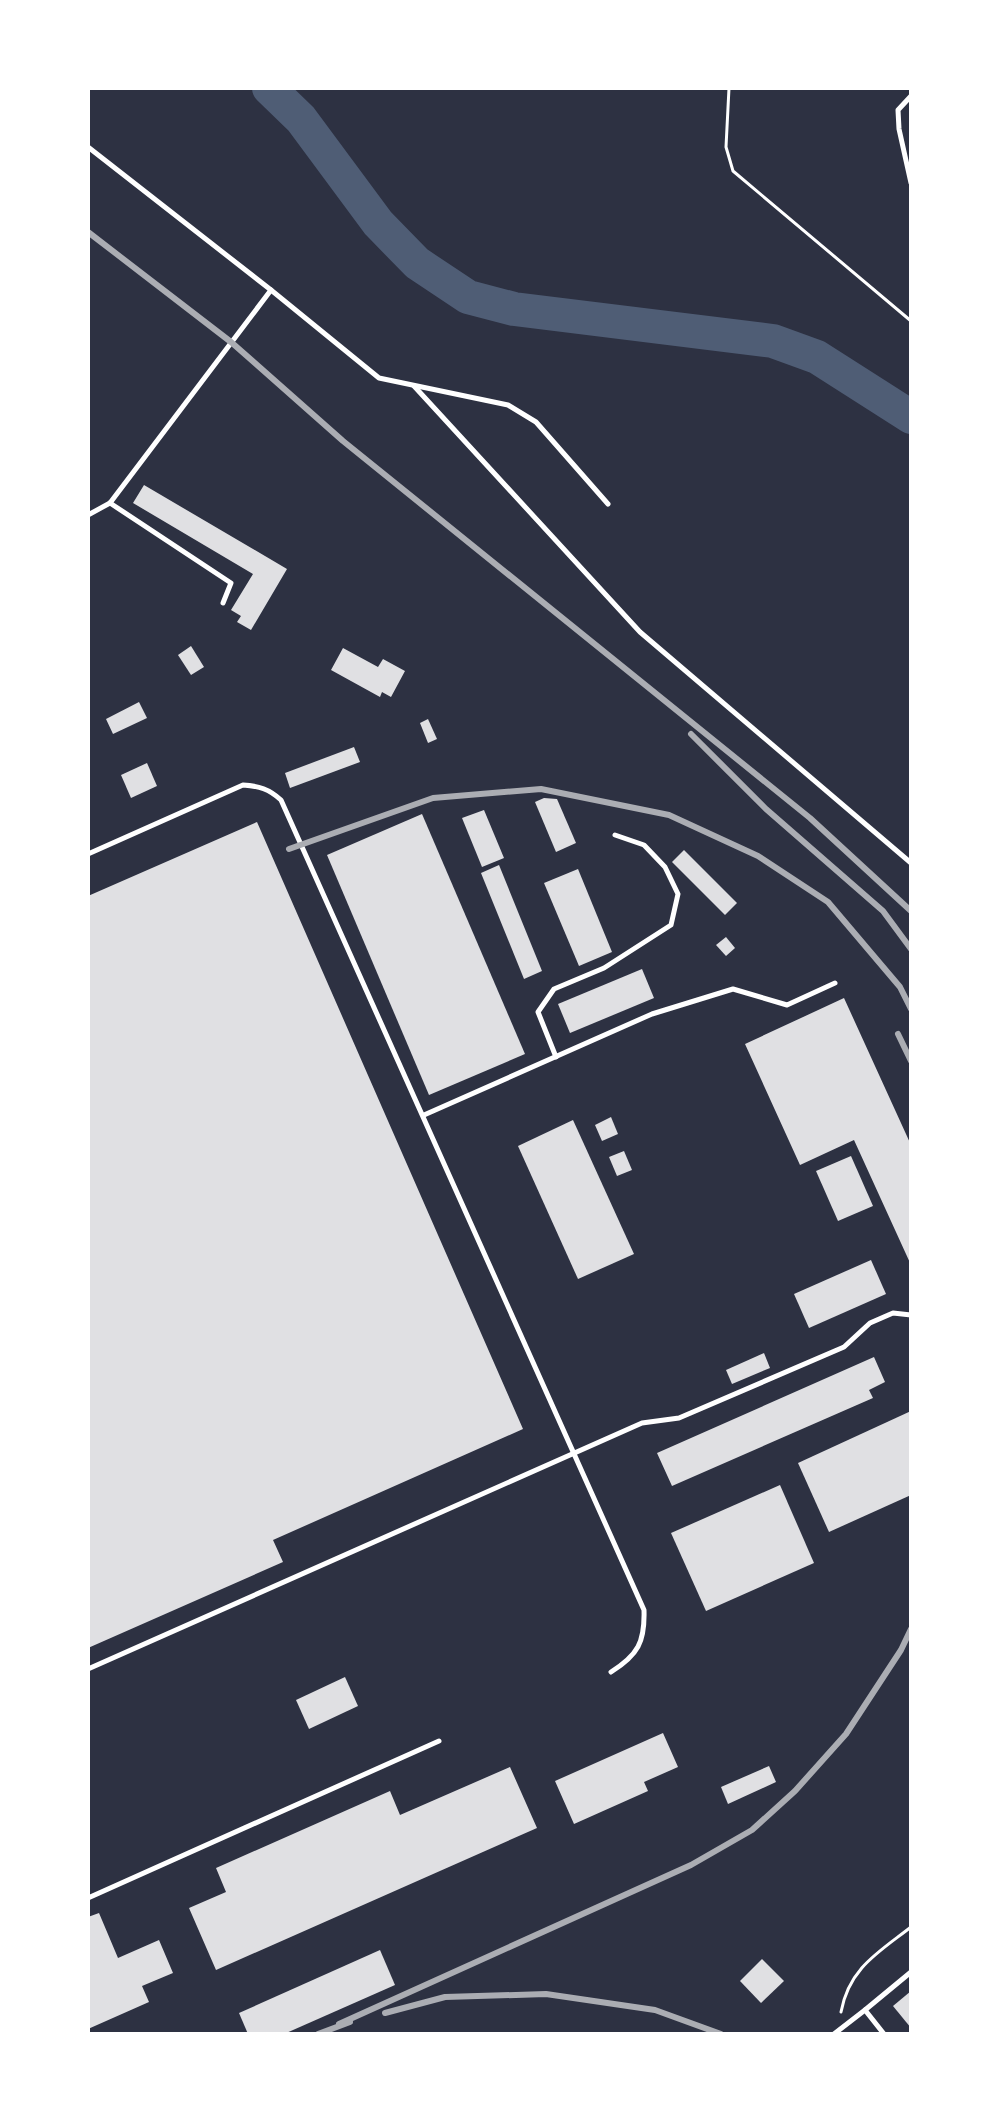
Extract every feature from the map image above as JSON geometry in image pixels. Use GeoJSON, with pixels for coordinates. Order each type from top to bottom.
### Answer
{"type":"FeatureCollection","features":[{"type":"Feature","properties":{"kind":"lane"},"geometry":{"type":"LineString","coordinates":[[911,96],[898,110],[911,183]]}},
{"type":"Feature","properties":{"kind":"lane"},"geometry":{"type":"LineString","coordinates":[[88,147],[379,378],[508,405],[536,422],[608,504]]}},
{"type":"Feature","properties":{"kind":"lane"},"geometry":{"type":"LineString","coordinates":[[88,515],[110,503],[271,290]]}},
{"type":"Feature","properties":{"kind":"lane"},"geometry":{"type":"LineString","coordinates":[[414,386],[640,632],[911,863]]}},
{"type":"Feature","properties":{"kind":"lane"},"geometry":{"type":"LineString","coordinates":[[110,503],[231,583],[223,603]]}},
{"type":"Feature","properties":{"kind":"lane"},"geometry":{"type":"LineString","coordinates":[[88,854],[243,785],[270,791],[281,800],[644,1610],[645,1629],[639,1647],[627,1662],[611,1672]]}},
{"type":"Feature","properties":{"kind":"lane"},"geometry":{"type":"LineString","coordinates":[[556,1057],[538,1012],[554,989],[604,968],[671,925],[678,894],[665,867],[644,845],[615,835]]}},
{"type":"Feature","properties":{"kind":"lane"},"geometry":{"type":"LineString","coordinates":[[424,1115],[652,1014],[733,989],[787,1005],[835,983]]}},
{"type":"Feature","properties":{"kind":"lane"},"geometry":{"type":"LineString","coordinates":[[88,1669],[642,1423],[679,1418],[844,1347],[870,1323],[893,1313],[911,1315]]}},
{"type":"Feature","properties":{"kind":"lane"},"geometry":{"type":"LineString","coordinates":[[88,1898],[439,1741]]}},
{"type":"Feature","properties":{"kind":"lane"},"geometry":{"type":"LineString","coordinates":[[836,2033],[911,1972]]}},
{"type":"Feature","properties":{"kind":"lane"},"geometry":{"type":"LineString","coordinates":[[865,2010],[884,2034]]}},
{"type":"Feature","properties":{"kind":"path"},"geometry":{"type":"LineString","coordinates":[[729,88],[726,147],[733,171],[911,321]]}},
{"type":"Feature","properties":{"kind":"path"},"geometry":{"type":"LineString","coordinates":[[836,2033],[843,1999],[852,1980],[863,1965],[911,1927]]}},
{"type":"Feature","properties":{"kind":"building"},"geometry":{"type":"Polygon","coordinates":[[[144,485],[287,569],[251,630],[237,622],[241,616],[231,610],[253,574],[133,503],[144,485]]]}},
{"type":"Feature","properties":{"kind":"building"},"geometry":{"type":"Polygon","coordinates":[[[191,646],[204,667],[191,675],[178,655],[191,646]]]}},
{"type":"Feature","properties":{"kind":"building"},"geometry":{"type":"Polygon","coordinates":[[[343,648],[378,667],[383,659],[405,671],[391,697],[382,692],[380,697],[331,670],[343,648]]]}},
{"type":"Feature","properties":{"kind":"building"},"geometry":{"type":"Polygon","coordinates":[[[139,702],[147,718],[113,734],[106,719],[139,702]]]}},
{"type":"Feature","properties":{"kind":"building"},"geometry":{"type":"Polygon","coordinates":[[[428,719],[437,739],[428,743],[420,723],[428,719]]]}},
{"type":"Feature","properties":{"kind":"building"},"geometry":{"type":"Polygon","coordinates":[[[354,747],[360,762],[290,788],[285,773],[354,747]]]}},
{"type":"Feature","properties":{"kind":"building"},"geometry":{"type":"Polygon","coordinates":[[[147,763],[157,786],[131,798],[121,775],[147,763]]]}},
{"type":"Feature","properties":{"kind":"building"},"geometry":{"type":"Polygon","coordinates":[[[544,798],[557,799],[576,843],[556,852],[535,802],[544,798]]]}},
{"type":"Feature","properties":{"kind":"building"},"geometry":{"type":"Polygon","coordinates":[[[484,810],[504,858],[482,867],[462,818],[484,810]]]}},
{"type":"Feature","properties":{"kind":"building"},"geometry":{"type":"Polygon","coordinates":[[[422,814],[525,1054],[429,1095],[327,855],[422,814]]]}},
{"type":"Feature","properties":{"kind":"building"},"geometry":{"type":"Polygon","coordinates":[[[257,822],[523,1429],[273,1540],[283,1562],[88,1648],[88,896],[257,822]]]}},
{"type":"Feature","properties":{"kind":"building"},"geometry":{"type":"Polygon","coordinates":[[[684,850],[737,903],[725,915],[672,862],[684,850]]]}},
{"type":"Feature","properties":{"kind":"building"},"geometry":{"type":"Polygon","coordinates":[[[499,865],[542,971],[524,979],[481,873],[499,865]]]}},
{"type":"Feature","properties":{"kind":"building"},"geometry":{"type":"Polygon","coordinates":[[[578,869],[612,952],[579,966],[544,883],[578,869]]]}},
{"type":"Feature","properties":{"kind":"building"},"geometry":{"type":"Polygon","coordinates":[[[726,937],[735,948],[726,956],[716,945],[726,937]]]}},
{"type":"Feature","properties":{"kind":"building"},"geometry":{"type":"Polygon","coordinates":[[[642,969],[654,998],[570,1033],[558,1004],[642,969]]]}},
{"type":"Feature","properties":{"kind":"building"},"geometry":{"type":"Polygon","coordinates":[[[844,998],[911,1145],[911,1265],[854,1140],[800,1165],[745,1044],[844,998]]]}},
{"type":"Feature","properties":{"kind":"building"},"geometry":{"type":"Polygon","coordinates":[[[611,1117],[618,1134],[602,1141],[595,1125],[611,1117]]]}},
{"type":"Feature","properties":{"kind":"building"},"geometry":{"type":"Polygon","coordinates":[[[573,1120],[634,1254],[578,1279],[518,1146],[573,1120]]]}},
{"type":"Feature","properties":{"kind":"building"},"geometry":{"type":"Polygon","coordinates":[[[624,1151],[632,1170],[617,1176],[609,1157],[624,1151]]]}},
{"type":"Feature","properties":{"kind":"building"},"geometry":{"type":"Polygon","coordinates":[[[851,1156],[873,1206],[838,1221],[816,1171],[851,1156]]]}},
{"type":"Feature","properties":{"kind":"building"},"geometry":{"type":"Polygon","coordinates":[[[871,1260],[886,1294],[809,1328],[794,1294],[871,1260]]]}},
{"type":"Feature","properties":{"kind":"building"},"geometry":{"type":"Polygon","coordinates":[[[764,1353],[770,1368],[732,1384],[726,1370],[764,1353]]]}},
{"type":"Feature","properties":{"kind":"building"},"geometry":{"type":"Polygon","coordinates":[[[874,1357],[885,1382],[869,1390],[873,1398],[672,1486],[657,1453],[874,1357]]]}},
{"type":"Feature","properties":{"kind":"building"},"geometry":{"type":"Polygon","coordinates":[[[911,1411],[911,1495],[829,1532],[798,1463],[911,1411]]]}},
{"type":"Feature","properties":{"kind":"building"},"geometry":{"type":"Polygon","coordinates":[[[780,1485],[814,1563],[706,1611],[671,1533],[780,1485]]]}},
{"type":"Feature","properties":{"kind":"building"},"geometry":{"type":"Polygon","coordinates":[[[345,1677],[358,1706],[309,1729],[296,1700],[345,1677]]]}},
{"type":"Feature","properties":{"kind":"building"},"geometry":{"type":"Polygon","coordinates":[[[663,1733],[678,1767],[644,1782],[648,1791],[574,1824],[555,1781],[663,1733]]]}},
{"type":"Feature","properties":{"kind":"building"},"geometry":{"type":"Polygon","coordinates":[[[769,1766],[776,1782],[728,1804],[721,1787],[769,1766]]]}},
{"type":"Feature","properties":{"kind":"building"},"geometry":{"type":"Polygon","coordinates":[[[510,1767],[537,1828],[216,1970],[189,1908],[226,1892],[216,1868],[390,1791],[400,1815],[510,1767]]]}},
{"type":"Feature","properties":{"kind":"building"},"geometry":{"type":"Polygon","coordinates":[[[99,1913],[118,1958],[159,1940],[173,1973],[142,1986],[149,2002],[88,2029],[88,1917],[99,1913]]]}},
{"type":"Feature","properties":{"kind":"building"},"geometry":{"type":"Polygon","coordinates":[[[380,1950],[395,1985],[284,2034],[248,2034],[239,2013],[380,1950]]]}},
{"type":"Feature","properties":{"kind":"building"},"geometry":{"type":"Polygon","coordinates":[[[762,1959],[784,1981],[761,2003],[740,1981],[762,1959]]]}},
{"type":"Feature","properties":{"kind":"building"},"geometry":{"type":"Polygon","coordinates":[[[911,1991],[911,2028],[893,2006],[911,1991]]]}},
{"type":"Feature","properties":{"kind":"waterway"},"geometry":{"type":"LineString","coordinates":[[269,88],[301,119],[378,223],[417,263],[468,297],[514,309],[773,341],[817,357],[911,417]]}},
{"type":"Feature","properties":{"kind":"railway"},"geometry":{"type":"LineString","coordinates":[[88,232],[231,342],[343,441],[810,818],[911,911]]}},
{"type":"Feature","properties":{"kind":"railway"},"geometry":{"type":"LineString","coordinates":[[691,734],[766,809],[883,911],[911,949]]}},
{"type":"Feature","properties":{"kind":"railway"},"geometry":{"type":"LineString","coordinates":[[289,849],[433,798],[541,789],[669,815],[758,856],[828,902],[900,987],[911,1009]]}},
{"type":"Feature","properties":{"kind":"railway"},"geometry":{"type":"LineString","coordinates":[[898,1034],[911,1061]]}},
{"type":"Feature","properties":{"kind":"railway"},"geometry":{"type":"LineString","coordinates":[[339,2024],[691,1865],[752,1830],[795,1791],[846,1734],[901,1650],[911,1629]]}},
{"type":"Feature","properties":{"kind":"railway"},"geometry":{"type":"LineString","coordinates":[[385,2013],[445,1997],[546,1994],[655,2010],[721,2034]]}},
{"type":"Feature","properties":{"kind":"railway"},"geometry":{"type":"LineString","coordinates":[[318,2034],[350,2022]]}}]}
